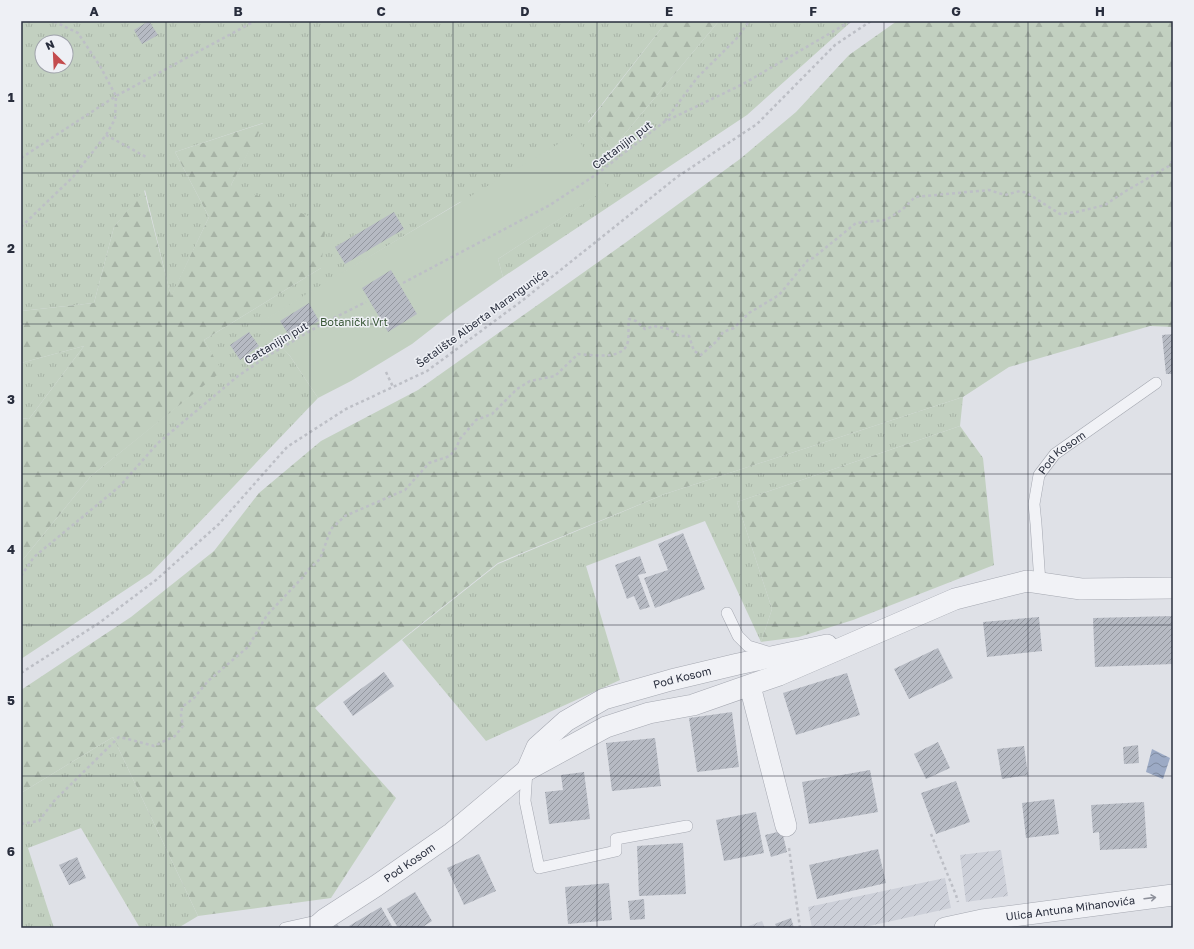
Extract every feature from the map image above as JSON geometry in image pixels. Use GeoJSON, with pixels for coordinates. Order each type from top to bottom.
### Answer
{"type":"FeatureCollection","features":[{"type":"Feature","properties":{"kind":"street","name":"Pod Kosom"},"geometry":{"type":"LineString","coordinates":[[320,924],[452,833],[527,770],[606,727],[648,713],[693,705],[750,686],[867,638],[955,599],[1026,581],[1081,589],[1173,588]]}},
{"type":"Feature","properties":{"kind":"street","name":"Pod Kosom"},"geometry":{"type":"LineString","coordinates":[[527,770],[537,747],[566,721],[604,699],[671,680],[779,655],[867,638]]}},
{"type":"Feature","properties":{"kind":"street"},"geometry":{"type":"LineString","coordinates":[[750,686],[786,826]]}},
{"type":"Feature","properties":{"kind":"street","name":"Ulica Antuna Mihanovića"},"geometry":{"type":"LineString","coordinates":[[954,926],[982,920],[1173,895]]}},
{"type":"Feature","properties":{"kind":"lane","name":"Pod Kosom"},"geometry":{"type":"LineString","coordinates":[[1040,583],[1034,504],[1039,475],[1055,454],[1156,383]]}},
{"type":"Feature","properties":{"kind":"lane"},"geometry":{"type":"LineString","coordinates":[[727,613],[738,636],[748,646],[779,655]]}},
{"type":"Feature","properties":{"kind":"lane"},"geometry":{"type":"LineString","coordinates":[[527,770],[525,802],[539,868],[616,851],[616,840],[687,826]]}},
{"type":"Feature","properties":{"kind":"lane","name":"Pod Kosom"},"geometry":{"type":"LineString","coordinates":[[285,928],[320,924]]}},
{"type":"Feature","properties":{"kind":"path"},"geometry":{"type":"LineString","coordinates":[[21,227],[73,177],[106,134],[114,119],[116,96],[100,66],[78,33],[52,21]]}},
{"type":"Feature","properties":{"kind":"path"},"geometry":{"type":"LineString","coordinates":[[21,158],[116,96],[255,21]]}},
{"type":"Feature","properties":{"kind":"path"},"geometry":{"type":"LineString","coordinates":[[664,122],[697,78],[738,37],[750,21]]}},
{"type":"Feature","properties":{"kind":"path","name":"Cattanijin put"},"geometry":{"type":"LineString","coordinates":[[403,283],[550,205],[597,174],[664,122],[743,84],[851,21]]}},
{"type":"Feature","properties":{"kind":"path","name":"Šetalište Alberta Marangunića"},"geometry":{"type":"LineString","coordinates":[[21,673],[99,623],[156,580],[219,524],[287,448],[346,409],[427,371],[523,300],[677,177],[757,124],[835,45],[871,21]]}},
{"type":"Feature","properties":{"kind":"path"},"geometry":{"type":"LineString","coordinates":[[106,134],[148,158]]}},
{"type":"Feature","properties":{"kind":"path"},"geometry":{"type":"LineString","coordinates":[[21,824],[39,821],[54,801],[119,737],[154,746],[175,736],[183,726],[181,715],[182,707],[194,698],[208,681],[248,647],[267,615],[320,559],[331,529],[345,516],[405,490],[429,463],[450,456],[460,439],[476,420],[492,414],[516,389],[530,381],[555,376],[578,354],[615,355],[622,352],[628,343],[629,319],[636,321],[646,329],[654,326],[669,329],[680,336],[689,336],[694,351],[701,355],[717,341],[723,332],[734,328],[748,313],[779,294],[808,260],[813,258],[856,223],[886,220],[903,210],[915,197],[988,190],[1005,195],[1020,191],[1027,193],[1060,214],[1077,212],[1105,205],[1126,190],[1169,166],[1173,160]]}},
{"type":"Feature","properties":{"kind":"path","name":"Cattanijin put"},"geometry":{"type":"LineString","coordinates":[[21,576],[34,557],[120,486],[158,443],[238,376],[266,357],[322,324],[366,302]]}},
{"type":"Feature","properties":{"kind":"path"},"geometry":{"type":"LineString","coordinates":[[386,372],[393,387]]}},
{"type":"Feature","properties":{"kind":"path"},"geometry":{"type":"LineString","coordinates":[[786,826],[800,928]]}},
{"type":"Feature","properties":{"kind":"path"},"geometry":{"type":"LineString","coordinates":[[931,834],[956,894],[954,926]]}},
{"type":"Feature","properties":{"kind":"shaded area"},"geometry":{"type":"Polygon","coordinates":[[[1001,850],[1008,896],[966,902],[960,855],[1001,850]]]}},
{"type":"Feature","properties":{"kind":"shaded area"},"geometry":{"type":"Polygon","coordinates":[[[945,878],[951,908],[860,928],[812,928],[808,907],[945,878]]]}},
{"type":"Feature","properties":{"kind":"shaded area"},"geometry":{"type":"Polygon","coordinates":[[[762,921],[765,928],[743,928],[762,921]]]}},
{"type":"Feature","properties":{"kind":"green space"},"geometry":{"type":"Polygon","coordinates":[[[21,21],[667,21],[588,122],[612,149],[719,21],[852,21],[747,115],[503,277],[498,259],[607,188],[460,202],[260,323],[290,356],[318,398],[151,573],[21,659],[21,562],[91,476],[221,371],[204,340],[321,268],[231,185],[263,123],[175,152],[209,217],[171,297],[145,190],[114,227],[94,303],[21,311],[21,21]]]}},
{"type":"Feature","properties":{"kind":"green space"},"geometry":{"type":"Polygon","coordinates":[[[667,21],[719,21],[612,149],[588,123],[667,21]]]}},
{"type":"Feature","properties":{"kind":"green space"},"geometry":{"type":"Polygon","coordinates":[[[897,21],[1173,21],[1173,327],[1150,326],[1009,367],[963,397],[665,494],[498,563],[315,708],[396,798],[331,898],[198,916],[113,737],[21,793],[21,690],[131,617],[214,551],[259,493],[321,441],[418,390],[625,243],[740,159],[796,112],[849,55],[897,21]]]}},
{"type":"Feature","properties":{"kind":"green space"},"geometry":{"type":"Polygon","coordinates":[[[264,123],[231,185],[326,223],[321,268],[204,340],[222,371],[91,476],[21,562],[21,418],[29,419],[84,346],[21,363],[21,311],[94,303],[114,227],[144,190],[171,296],[209,217],[175,152],[264,123]]]}},
{"type":"Feature","properties":{"kind":"green space","name":"Botanički Vrt"},"geometry":{"type":"Polygon","coordinates":[[[575,134],[608,188],[498,259],[503,277],[457,309],[412,344],[351,381],[318,398],[290,356],[259,323],[575,134]]]}},
{"type":"Feature","properties":{"kind":"green space"},"geometry":{"type":"Polygon","coordinates":[[[84,346],[29,419],[21,418],[21,363],[84,346]]]}},
{"type":"Feature","properties":{"kind":"green space"},"geometry":{"type":"Polygon","coordinates":[[[963,397],[960,426],[737,502],[772,609],[761,642],[705,521],[586,566],[620,680],[486,741],[402,640],[498,564],[665,494],[963,397]]]}},
{"type":"Feature","properties":{"kind":"green space"},"geometry":{"type":"Polygon","coordinates":[[[960,426],[983,458],[994,565],[853,620],[799,637],[761,642],[772,609],[737,502],[960,426]]]}},
{"type":"Feature","properties":{"kind":"green space"},"geometry":{"type":"Polygon","coordinates":[[[113,737],[198,916],[178,928],[140,928],[81,828],[28,848],[54,928],[21,928],[21,793],[113,737]]]}},
{"type":"Feature","properties":{"kind":"water"},"geometry":{"type":"Polygon","coordinates":[[[1152,749],[1170,758],[1163,779],[1146,772],[1152,749]]]}},
{"type":"Feature","properties":{"kind":"building"},"geometry":{"type":"Polygon","coordinates":[[[149,21],[158,35],[142,44],[134,30],[149,21]]]}},
{"type":"Feature","properties":{"kind":"building"},"geometry":{"type":"Polygon","coordinates":[[[394,212],[404,229],[345,264],[335,247],[394,212]]]}},
{"type":"Feature","properties":{"kind":"building"},"geometry":{"type":"Polygon","coordinates":[[[391,270],[417,314],[388,332],[362,288],[391,270]]]}},
{"type":"Feature","properties":{"kind":"building"},"geometry":{"type":"Polygon","coordinates":[[[309,303],[319,321],[290,337],[280,321],[309,303]]]}},
{"type":"Feature","properties":{"kind":"building"},"geometry":{"type":"Polygon","coordinates":[[[249,332],[259,346],[240,360],[230,345],[249,332]]]}},
{"type":"Feature","properties":{"kind":"building"},"geometry":{"type":"Polygon","coordinates":[[[1173,334],[1173,374],[1166,374],[1162,335],[1173,334]]]}},
{"type":"Feature","properties":{"kind":"building"},"geometry":{"type":"Polygon","coordinates":[[[683,533],[705,589],[655,608],[644,578],[668,570],[658,544],[683,533]]]}},
{"type":"Feature","properties":{"kind":"building"},"geometry":{"type":"Polygon","coordinates":[[[640,556],[646,573],[638,575],[650,607],[640,610],[634,596],[627,599],[615,565],[640,556]]]}},
{"type":"Feature","properties":{"kind":"building"},"geometry":{"type":"Polygon","coordinates":[[[1173,616],[1173,664],[1095,667],[1093,618],[1173,616]]]}},
{"type":"Feature","properties":{"kind":"building"},"geometry":{"type":"Polygon","coordinates":[[[1039,617],[1042,651],[987,657],[983,622],[1039,617]]]}},
{"type":"Feature","properties":{"kind":"building"},"geometry":{"type":"Polygon","coordinates":[[[938,648],[953,678],[909,699],[894,669],[938,648]]]}},
{"type":"Feature","properties":{"kind":"building"},"geometry":{"type":"Polygon","coordinates":[[[384,672],[394,686],[353,716],[343,702],[384,672]]]}},
{"type":"Feature","properties":{"kind":"building"},"geometry":{"type":"Polygon","coordinates":[[[847,673],[860,715],[796,735],[783,693],[847,673]]]}},
{"type":"Feature","properties":{"kind":"building"},"geometry":{"type":"Polygon","coordinates":[[[732,712],[739,767],[697,772],[689,718],[732,712]]]}},
{"type":"Feature","properties":{"kind":"building"},"geometry":{"type":"Polygon","coordinates":[[[655,738],[661,786],[612,791],[606,743],[655,738]]]}},
{"type":"Feature","properties":{"kind":"building"},"geometry":{"type":"Polygon","coordinates":[[[938,742],[950,768],[926,779],[914,754],[938,742]]]}},
{"type":"Feature","properties":{"kind":"building"},"geometry":{"type":"Polygon","coordinates":[[[1138,745],[1139,763],[1124,764],[1123,747],[1138,745]]]}},
{"type":"Feature","properties":{"kind":"building"},"geometry":{"type":"Polygon","coordinates":[[[1024,746],[1028,775],[1002,779],[997,749],[1024,746]]]}},
{"type":"Feature","properties":{"kind":"building"},"geometry":{"type":"Polygon","coordinates":[[[870,770],[878,812],[809,824],[802,782],[870,770]]]}},
{"type":"Feature","properties":{"kind":"building"},"geometry":{"type":"Polygon","coordinates":[[[584,772],[590,819],[549,824],[545,792],[563,790],[561,775],[584,772]]]}},
{"type":"Feature","properties":{"kind":"building"},"geometry":{"type":"Polygon","coordinates":[[[956,781],[970,822],[936,834],[921,793],[956,781]]]}},
{"type":"Feature","properties":{"kind":"building"},"geometry":{"type":"Polygon","coordinates":[[[1054,799],[1059,834],[1026,838],[1022,803],[1054,799]]]}},
{"type":"Feature","properties":{"kind":"building"},"geometry":{"type":"Polygon","coordinates":[[[1144,802],[1147,848],[1100,850],[1099,832],[1093,833],[1091,805],[1144,802]]]}},
{"type":"Feature","properties":{"kind":"building"},"geometry":{"type":"Polygon","coordinates":[[[756,812],[764,853],[724,861],[716,820],[756,812]]]}},
{"type":"Feature","properties":{"kind":"building"},"geometry":{"type":"Polygon","coordinates":[[[782,831],[787,852],[771,857],[765,835],[782,831]]]}},
{"type":"Feature","properties":{"kind":"building"},"geometry":{"type":"Polygon","coordinates":[[[683,843],[686,894],[639,896],[637,846],[683,843]]]}},
{"type":"Feature","properties":{"kind":"building"},"geometry":{"type":"Polygon","coordinates":[[[878,849],[886,883],[817,899],[809,865],[878,849]]]}},
{"type":"Feature","properties":{"kind":"building"},"geometry":{"type":"Polygon","coordinates":[[[479,854],[496,891],[464,905],[447,868],[479,854]]]}},
{"type":"Feature","properties":{"kind":"building"},"geometry":{"type":"Polygon","coordinates":[[[77,857],[86,878],[69,885],[59,865],[77,857]]]}},
{"type":"Feature","properties":{"kind":"building"},"geometry":{"type":"Polygon","coordinates":[[[609,883],[612,920],[568,924],[565,887],[609,883]]]}},
{"type":"Feature","properties":{"kind":"building"},"geometry":{"type":"Polygon","coordinates":[[[415,892],[432,921],[421,928],[398,928],[387,909],[415,892]]]}},
{"type":"Feature","properties":{"kind":"building"},"geometry":{"type":"Polygon","coordinates":[[[644,899],[645,919],[630,920],[628,901],[644,899]]]}},
{"type":"Feature","properties":{"kind":"building"},"geometry":{"type":"Polygon","coordinates":[[[381,907],[393,928],[351,928],[349,926],[381,907]]]}},
{"type":"Feature","properties":{"kind":"building"},"geometry":{"type":"Polygon","coordinates":[[[791,918],[794,928],[777,928],[775,924],[791,918]]]}},
{"type":"Feature","properties":{"kind":"building"},"geometry":{"type":"Polygon","coordinates":[[[337,924],[340,928],[332,928],[337,924]]]}}]}
